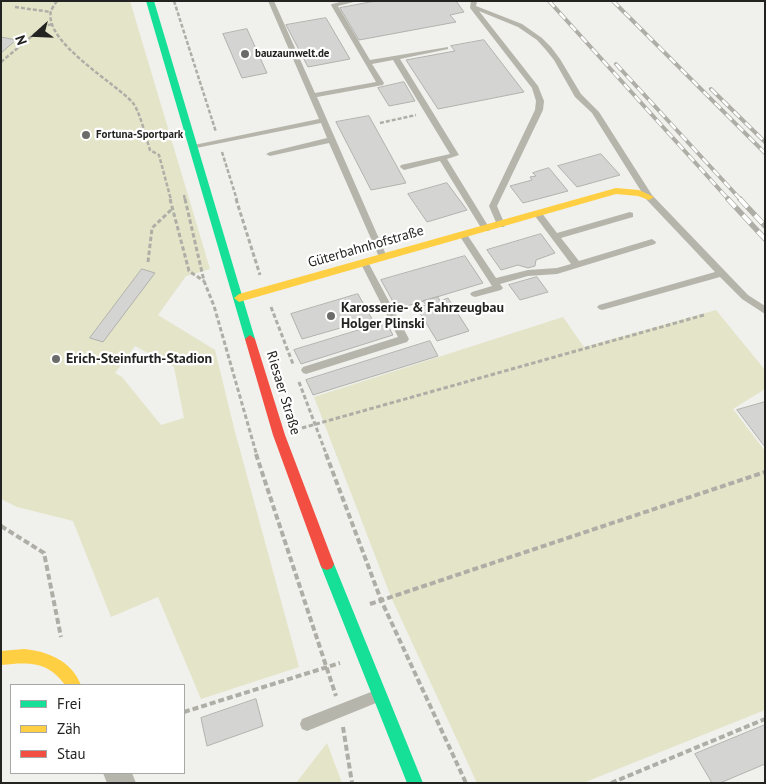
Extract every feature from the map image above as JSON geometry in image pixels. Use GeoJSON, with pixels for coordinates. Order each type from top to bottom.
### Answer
{"type":"FeatureCollection","features":[{"type":"Feature","properties":{"kind":"main road","name":"Riesaer Straße"},"geometry":{"type":"LineString","coordinates":[[150,1],[279,435],[309,520],[415,783]]}},
{"type":"Feature","properties":{"kind":"main road","name":"Güterbahnhofstraße"},"geometry":{"type":"LineString","coordinates":[[239,298],[501,225],[616,190],[639,193],[650,198]]}},
{"type":"Feature","properties":{"kind":"main road"},"geometry":{"type":"LineString","coordinates":[[1,658],[36,656],[49,660],[63,668],[73,684]]}},
{"type":"Feature","properties":{"kind":"lane"},"geometry":{"type":"LineString","coordinates":[[271,1],[383,257]]}},
{"type":"Feature","properties":{"kind":"lane"},"geometry":{"type":"LineString","coordinates":[[312,96],[380,83],[334,5],[355,1]]}},
{"type":"Feature","properties":{"kind":"lane"},"geometry":{"type":"LineString","coordinates":[[471,3],[535,88],[540,101],[539,110],[493,206],[501,225]]}},
{"type":"Feature","properties":{"kind":"lane"},"geometry":{"type":"LineString","coordinates":[[471,3],[515,21],[542,40],[557,58],[585,106],[595,112],[650,198],[745,297],[765,311]]}},
{"type":"Feature","properties":{"kind":"lane"},"geometry":{"type":"LineString","coordinates":[[367,63],[446,48]]}},
{"type":"Feature","properties":{"kind":"lane"},"geometry":{"type":"LineString","coordinates":[[394,57],[454,155],[404,167]]}},
{"type":"Feature","properties":{"kind":"lane"},"geometry":{"type":"LineString","coordinates":[[194,147],[323,120]]}},
{"type":"Feature","properties":{"kind":"lane"},"geometry":{"type":"LineString","coordinates":[[270,154],[331,140]]}},
{"type":"Feature","properties":{"kind":"lane"},"geometry":{"type":"LineString","coordinates":[[442,158],[486,229]]}},
{"type":"Feature","properties":{"kind":"lane"},"geometry":{"type":"LineString","coordinates":[[538,214],[577,265]]}},
{"type":"Feature","properties":{"kind":"lane"},"geometry":{"type":"LineString","coordinates":[[555,237],[630,215]]}},
{"type":"Feature","properties":{"kind":"lane"},"geometry":{"type":"LineString","coordinates":[[463,235],[498,288],[475,294]]}},
{"type":"Feature","properties":{"kind":"lane"},"geometry":{"type":"LineString","coordinates":[[495,282],[528,273],[557,271],[652,242]]}},
{"type":"Feature","properties":{"kind":"lane"},"geometry":{"type":"LineString","coordinates":[[306,370],[404,339],[364,262]]}},
{"type":"Feature","properties":{"kind":"lane"},"geometry":{"type":"LineString","coordinates":[[602,307],[722,273]]}},
{"type":"Feature","properties":{"kind":"lane"},"geometry":{"type":"LineString","coordinates":[[307,724],[378,695]]}},
{"type":"Feature","properties":{"kind":"path"},"geometry":{"type":"LineString","coordinates":[[57,1],[51,12],[53,24],[60,36],[81,61],[134,104],[150,150],[159,155],[189,271],[204,281]]}},
{"type":"Feature","properties":{"kind":"path"},"geometry":{"type":"LineString","coordinates":[[174,1],[265,291],[295,371]]}},
{"type":"Feature","properties":{"kind":"path"},"geometry":{"type":"LineString","coordinates":[[15,7],[51,12]]}},
{"type":"Feature","properties":{"kind":"path"},"geometry":{"type":"LineString","coordinates":[[1,62],[44,26],[53,24]]}},
{"type":"Feature","properties":{"kind":"path"},"geometry":{"type":"LineString","coordinates":[[380,123],[428,113]]}},
{"type":"Feature","properties":{"kind":"path"},"geometry":{"type":"LineString","coordinates":[[148,262],[152,228],[172,209]]}},
{"type":"Feature","properties":{"kind":"path"},"geometry":{"type":"LineString","coordinates":[[185,712],[325,669],[260,468],[214,306]]}},
{"type":"Feature","properties":{"kind":"path"},"geometry":{"type":"LineString","coordinates":[[279,435],[704,315]]}},
{"type":"Feature","properties":{"kind":"path"},"geometry":{"type":"LineString","coordinates":[[298,380],[381,600],[466,783]]}},
{"type":"Feature","properties":{"kind":"path"},"geometry":{"type":"LineString","coordinates":[[346,612],[765,472]]}},
{"type":"Feature","properties":{"kind":"path"},"geometry":{"type":"LineString","coordinates":[[1,526],[44,554],[60,630],[63,668]]}},
{"type":"Feature","properties":{"kind":"path"},"geometry":{"type":"LineString","coordinates":[[611,783],[765,719]]}},
{"type":"Feature","properties":{"kind":"green space"},"geometry":{"type":"Polygon","coordinates":[[[1,1],[130,1],[210,269],[186,276],[158,315],[215,350],[234,428],[299,667],[201,699],[158,597],[111,617],[73,521],[17,507],[1,499],[1,1]],[[135,346],[115,373],[122,377],[161,425],[184,418],[174,367],[135,346]]]}},
{"type":"Feature","properties":{"kind":"green space"},"geometry":{"type":"Polygon","coordinates":[[[716,310],[765,370],[765,389],[733,409],[765,451],[765,710],[583,783],[477,783],[391,597],[314,397],[563,317],[584,347],[716,310]]]}},
{"type":"Feature","properties":{"kind":"green space"},"geometry":{"type":"Polygon","coordinates":[[[327,743],[342,783],[296,783],[327,743]]]}},
{"type":"Feature","properties":{"kind":"building"},"geometry":{"type":"Polygon","coordinates":[[[376,1],[456,1],[464,12],[450,15],[456,22],[359,40],[340,8],[376,1]]]}},
{"type":"Feature","properties":{"kind":"building"},"geometry":{"type":"Polygon","coordinates":[[[326,18],[350,59],[308,67],[286,25],[326,18]]]}},
{"type":"Feature","properties":{"kind":"building","name":"bauzaunwelt.de"},"geometry":{"type":"Polygon","coordinates":[[[247,29],[267,73],[242,78],[223,34],[247,29]]]}},
{"type":"Feature","properties":{"kind":"building"},"geometry":{"type":"Polygon","coordinates":[[[1,37],[16,40],[1,53],[1,37]]]}},
{"type":"Feature","properties":{"kind":"building"},"geometry":{"type":"Polygon","coordinates":[[[484,40],[524,92],[438,109],[406,60],[455,51],[451,46],[484,40]]]}},
{"type":"Feature","properties":{"kind":"building"},"geometry":{"type":"Polygon","coordinates":[[[404,82],[415,101],[389,106],[378,88],[404,82]]]}},
{"type":"Feature","properties":{"kind":"building"},"geometry":{"type":"Polygon","coordinates":[[[369,116],[406,183],[371,190],[336,122],[369,116]]]}},
{"type":"Feature","properties":{"kind":"building"},"geometry":{"type":"Polygon","coordinates":[[[601,154],[620,175],[577,187],[558,166],[601,154]]]}},
{"type":"Feature","properties":{"kind":"building"},"geometry":{"type":"Polygon","coordinates":[[[549,168],[568,191],[523,203],[510,186],[532,180],[530,177],[536,176],[533,173],[549,168]]]}},
{"type":"Feature","properties":{"kind":"building"},"geometry":{"type":"Polygon","coordinates":[[[447,183],[467,210],[427,222],[408,194],[447,183]]]}},
{"type":"Feature","properties":{"kind":"building"},"geometry":{"type":"Polygon","coordinates":[[[541,234],[555,253],[536,260],[535,266],[528,268],[518,265],[501,270],[487,250],[541,234]]]}},
{"type":"Feature","properties":{"kind":"building"},"geometry":{"type":"Polygon","coordinates":[[[465,256],[483,283],[397,309],[381,280],[465,256]]]}},
{"type":"Feature","properties":{"kind":"building"},"geometry":{"type":"Polygon","coordinates":[[[142,269],[155,273],[103,342],[90,338],[142,269]]]}},
{"type":"Feature","properties":{"kind":"building"},"geometry":{"type":"Polygon","coordinates":[[[537,277],[548,292],[520,300],[509,285],[537,277]]]}},
{"type":"Feature","properties":{"kind":"building","name":"Karosserie- & Fahrzeugbau Holger Plinski"},"geometry":{"type":"Polygon","coordinates":[[[358,294],[372,319],[302,339],[291,314],[358,294]]]}},
{"type":"Feature","properties":{"kind":"building"},"geometry":{"type":"Polygon","coordinates":[[[438,297],[440,301],[448,298],[469,331],[437,341],[417,308],[426,305],[423,301],[438,297]]]}},
{"type":"Feature","properties":{"kind":"building"},"geometry":{"type":"Polygon","coordinates":[[[386,322],[393,335],[301,364],[294,350],[386,322]]]}},
{"type":"Feature","properties":{"kind":"building"},"geometry":{"type":"Polygon","coordinates":[[[430,341],[438,356],[313,395],[306,380],[430,341]]]}},
{"type":"Feature","properties":{"kind":"building"},"geometry":{"type":"Polygon","coordinates":[[[765,402],[765,447],[737,410],[765,402]]]}},
{"type":"Feature","properties":{"kind":"building"},"geometry":{"type":"Polygon","coordinates":[[[256,699],[263,726],[207,746],[201,718],[256,699]]]}},
{"type":"Feature","properties":{"kind":"building"},"geometry":{"type":"Polygon","coordinates":[[[765,725],[765,764],[720,783],[712,783],[695,754],[765,725]]]}},
{"type":"Feature","properties":{"kind":"railway"},"geometry":{"type":"LineString","coordinates":[[549,1],[729,200]]}},
{"type":"Feature","properties":{"kind":"railway"},"geometry":{"type":"LineString","coordinates":[[613,1],[765,153]]}},
{"type":"Feature","properties":{"kind":"railway"},"geometry":{"type":"LineString","coordinates":[[616,64],[741,200]]}},
{"type":"Feature","properties":{"kind":"railway"},"geometry":{"type":"LineString","coordinates":[[711,89],[765,142]]}},
{"type":"Feature","properties":{"kind":"railway"},"geometry":{"type":"LineString","coordinates":[[728,199],[765,239]]}},
{"type":"Feature","properties":{"kind":"railway"},"geometry":{"type":"LineString","coordinates":[[740,199],[765,226]]}},
{"type":"Feature","properties":{"kind":"traffic: fast"},"geometry":{"type":"LineString","coordinates":[[150,1],[250,339]]}},
{"type":"Feature","properties":{"kind":"traffic: fast"},"geometry":{"type":"LineString","coordinates":[[327,564],[415,783]]}},
{"type":"Feature","properties":{"kind":"traffic: slow"},"geometry":{"type":"LineString","coordinates":[[239,298],[616,191],[639,193],[649,197]]}},
{"type":"Feature","properties":{"kind":"traffic: slow"},"geometry":{"type":"LineString","coordinates":[[1,658],[24,656],[43,659],[59,668],[73,684]]}},
{"type":"Feature","properties":{"kind":"traffic: jam"},"geometry":{"type":"LineString","coordinates":[[250,339],[279,435],[327,564]]}},
{"type":"Feature","properties":{"kind":"place","name":"bauzaunwelt.de"},"geometry":{"type":"Point","coordinates":[245,54]}},
{"type":"Feature","properties":{"kind":"place","name":"Fortuna-Sportpark"},"geometry":{"type":"Point","coordinates":[86,135]}},
{"type":"Feature","properties":{"kind":"place","name":"Karosserie- & Fahrzeugbau Holger Plinski"},"geometry":{"type":"Point","coordinates":[331,316]}},
{"type":"Feature","properties":{"kind":"place","name":"Erich-Steinfurth-Stadion"},"geometry":{"type":"Point","coordinates":[56,359]}}]}
